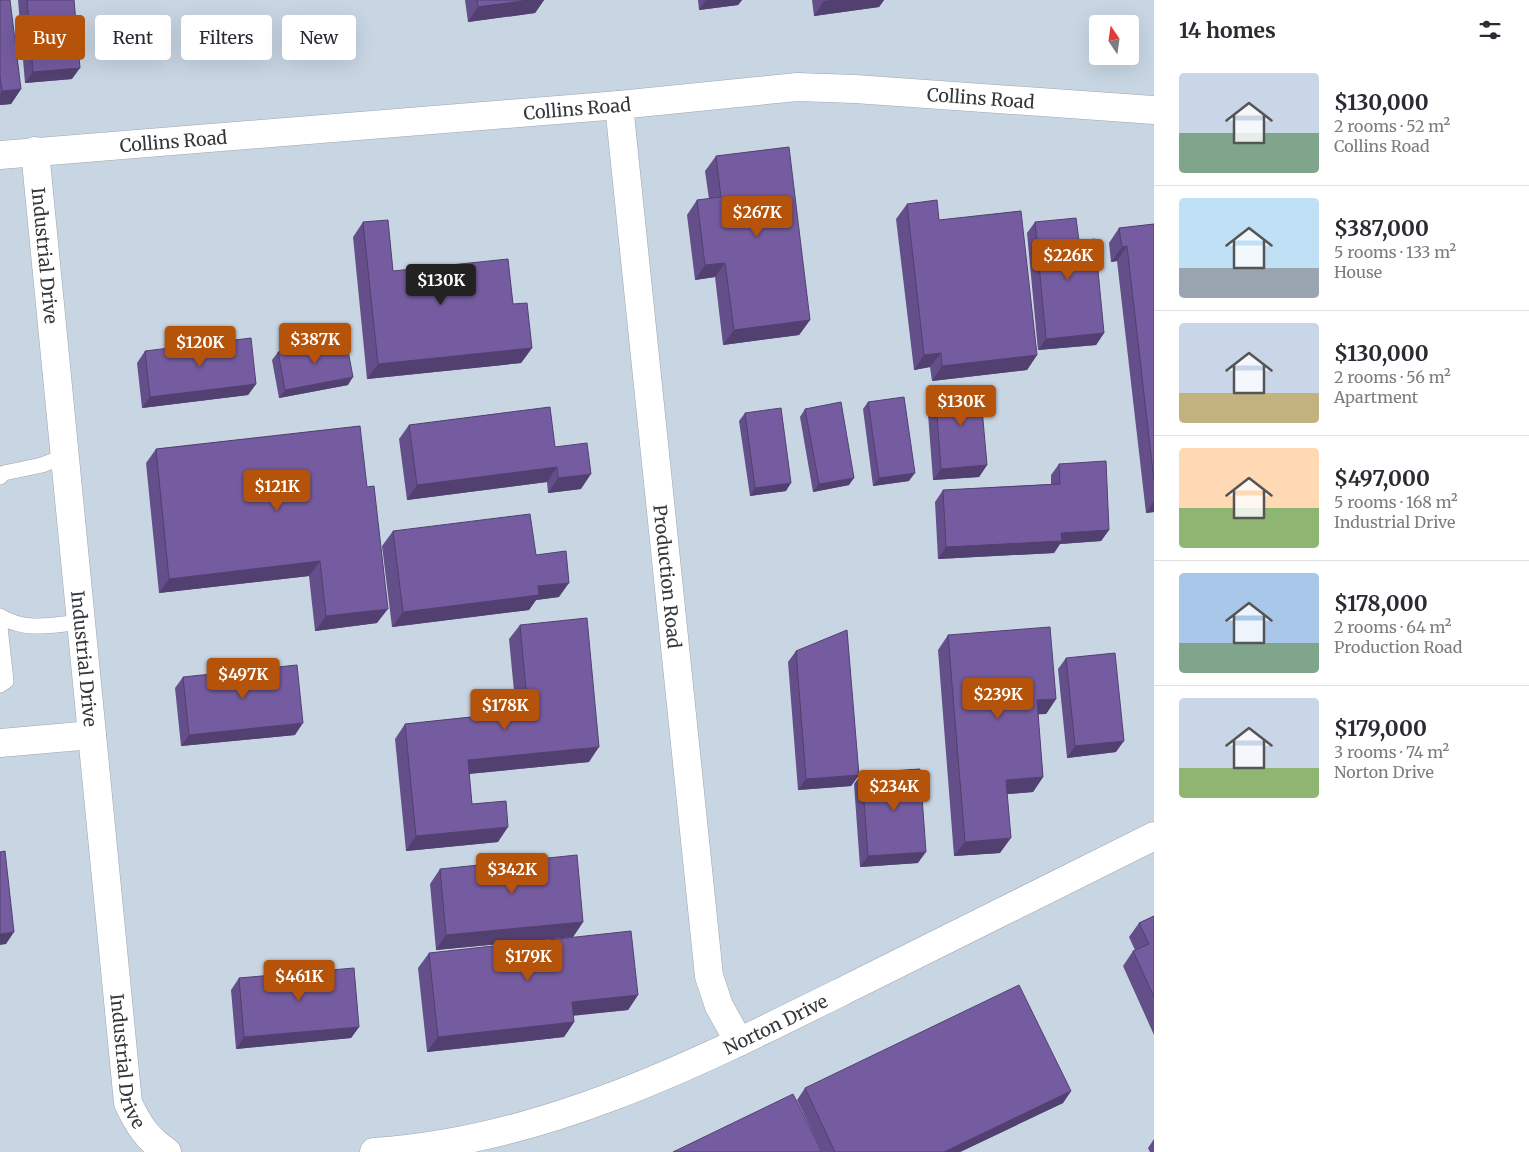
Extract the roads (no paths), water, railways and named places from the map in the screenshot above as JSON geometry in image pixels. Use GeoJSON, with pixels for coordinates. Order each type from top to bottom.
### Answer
{"type":"FeatureCollection","features":[{"type":"Feature","properties":{"kind":"street","name":"Collins Road"},"geometry":{"type":"LineString","coordinates":[[0,155],[619,105],[797,87],[1154,110]]}},
{"type":"Feature","properties":{"kind":"street","name":"Production Road"},"geometry":{"type":"LineString","coordinates":[[619,105],[709,976],[720,1006],[739,1042]]}},
{"type":"Feature","properties":{"kind":"street","name":"Industrial Drive"},"geometry":{"type":"LineString","coordinates":[[35,151],[128,1103],[139,1128],[154,1143],[168,1152]]}},
{"type":"Feature","properties":{"kind":"street"},"geometry":{"type":"LineString","coordinates":[[0,743],[92,735]]}},
{"type":"Feature","properties":{"kind":"street","name":"Norton Drive"},"geometry":{"type":"LineString","coordinates":[[374,1152],[456,1141],[533,1123],[596,1104],[739,1042],[1154,836]]}},
{"type":"Feature","properties":{"kind":"lane"},"geometry":{"type":"LineString","coordinates":[[0,477],[4,473],[42,465],[65,456]]}},
{"type":"Feature","properties":{"kind":"lane"},"geometry":{"type":"LineString","coordinates":[[0,616],[13,624],[28,626],[81,622]]}},
{"type":"Feature","properties":{"kind":"lane"},"geometry":{"type":"LineString","coordinates":[[0,627],[6,681],[0,685]]}}]}
